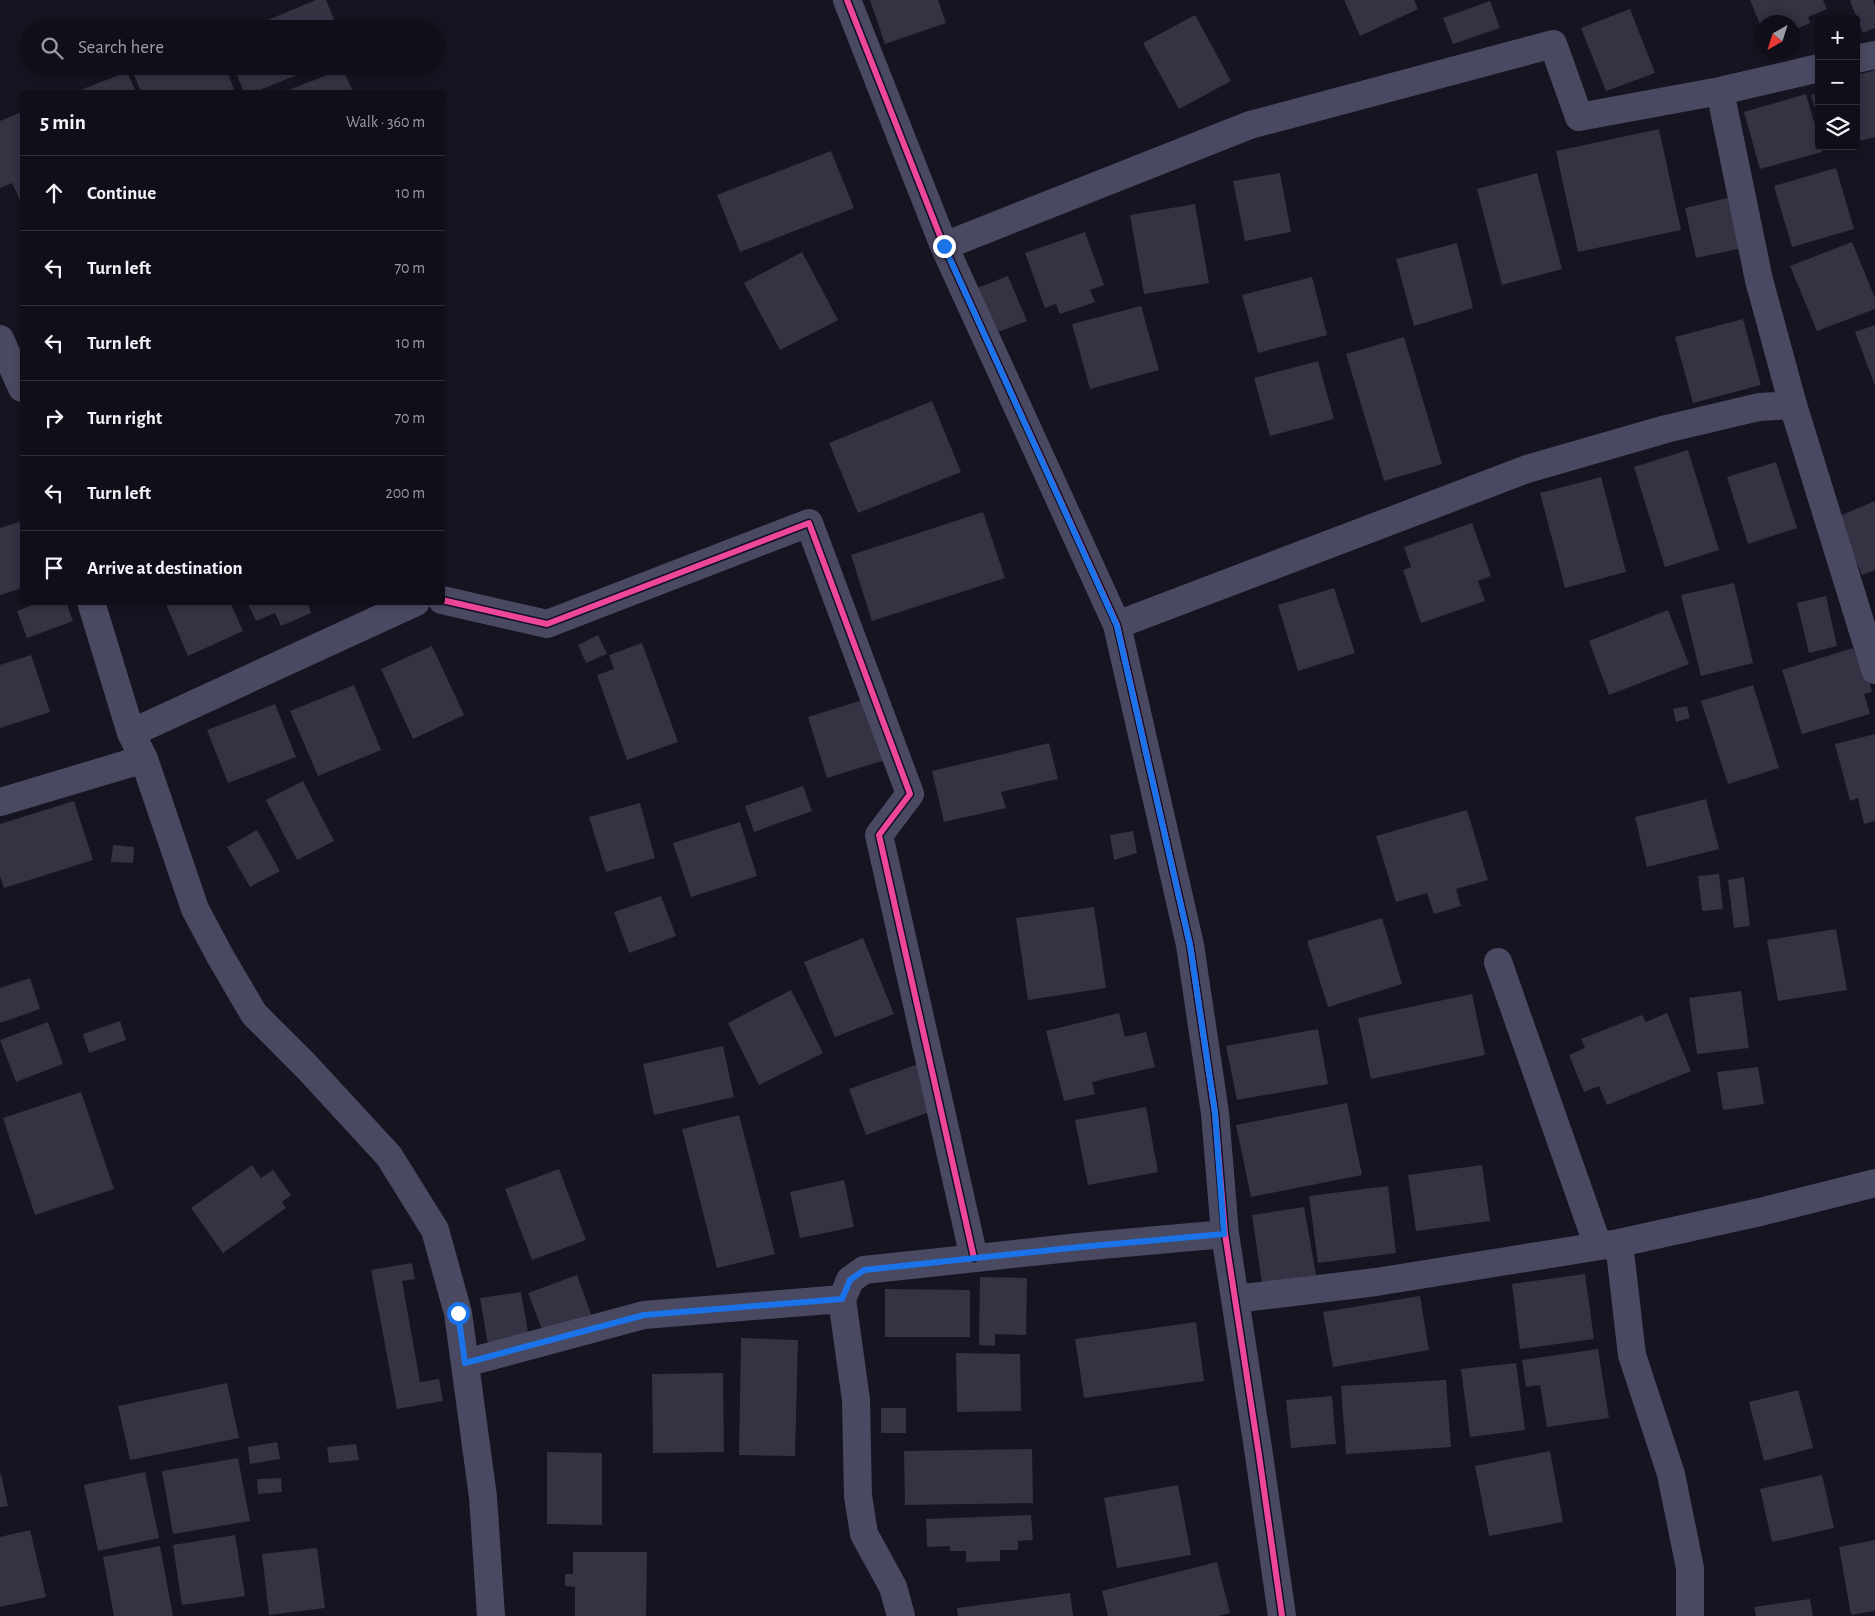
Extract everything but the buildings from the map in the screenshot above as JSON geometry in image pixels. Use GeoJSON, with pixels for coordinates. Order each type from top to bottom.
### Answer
{"type":"FeatureCollection","features":[{"type":"Feature","properties":{"kind":"street"},"geometry":{"type":"LineString","coordinates":[[847,0],[944,246],[1117,626],[1190,945],[1215,1113],[1224,1234],[1282,1616]]}},
{"type":"Feature","properties":{"kind":"street"},"geometry":{"type":"LineString","coordinates":[[944,246],[1250,125],[1553,44],[1579,117],[1720,90],[1815,69]]}},
{"type":"Feature","properties":{"kind":"street"},"geometry":{"type":"LineString","coordinates":[[1860,58],[1875,55]]}},
{"type":"Feature","properties":{"kind":"street"},"geometry":{"type":"LineString","coordinates":[[1720,90],[1759,280],[1793,405],[1875,670]]}},
{"type":"Feature","properties":{"kind":"street"},"geometry":{"type":"LineString","coordinates":[[0,339],[20,384]]}},
{"type":"Feature","properties":{"kind":"street"},"geometry":{"type":"LineString","coordinates":[[1117,626],[1527,469],[1666,429],[1759,407],[1793,405]]}},
{"type":"Feature","properties":{"kind":"street"},"geometry":{"type":"LineString","coordinates":[[445,601],[546,624],[809,523],[910,794],[879,835],[974,1258]]}},
{"type":"Feature","properties":{"kind":"street"},"geometry":{"type":"LineString","coordinates":[[92,605],[131,733],[144,759],[195,909],[220,956],[254,1014],[306,1066],[389,1156],[435,1230],[458,1313],[483,1497],[491,1616]]}},
{"type":"Feature","properties":{"kind":"street"},"geometry":{"type":"LineString","coordinates":[[131,733],[409,605]]}},
{"type":"Feature","properties":{"kind":"street"},"geometry":{"type":"LineString","coordinates":[[0,802],[144,759]]}},
{"type":"Feature","properties":{"kind":"street"},"geometry":{"type":"LineString","coordinates":[[1498,962],[1609,1244],[1632,1355],[1671,1474],[1690,1568],[1690,1616]]}},
{"type":"Feature","properties":{"kind":"street"},"geometry":{"type":"LineString","coordinates":[[1235,1299],[1376,1282],[1609,1244],[1760,1212],[1875,1183]]}},
{"type":"Feature","properties":{"kind":"street"},"geometry":{"type":"LineString","coordinates":[[901,1616],[893,1587],[864,1534],[858,1496],[856,1400],[842,1299],[850,1280],[864,1270],[1224,1234]]}},
{"type":"Feature","properties":{"kind":"street"},"geometry":{"type":"LineString","coordinates":[[465,1363],[644,1315],[842,1299]]}},
{"type":"Feature","properties":{"kind":"cycle path"},"geometry":{"type":"LineString","coordinates":[[847,0],[944,246],[1117,625],[1190,945],[1215,1113],[1225,1234],[1282,1616]]}},
{"type":"Feature","properties":{"kind":"cycle path"},"geometry":{"type":"LineString","coordinates":[[445,601],[547,624],[809,523],[910,794],[879,835],[974,1258]]}},
{"type":"Feature","properties":{"kind":"route"},"geometry":{"type":"LineString","coordinates":[[458,1313],[465,1363],[644,1315],[842,1299],[850,1280],[864,1270],[1224,1234],[1215,1113],[1190,945],[1117,626],[944,246]]}}]}
